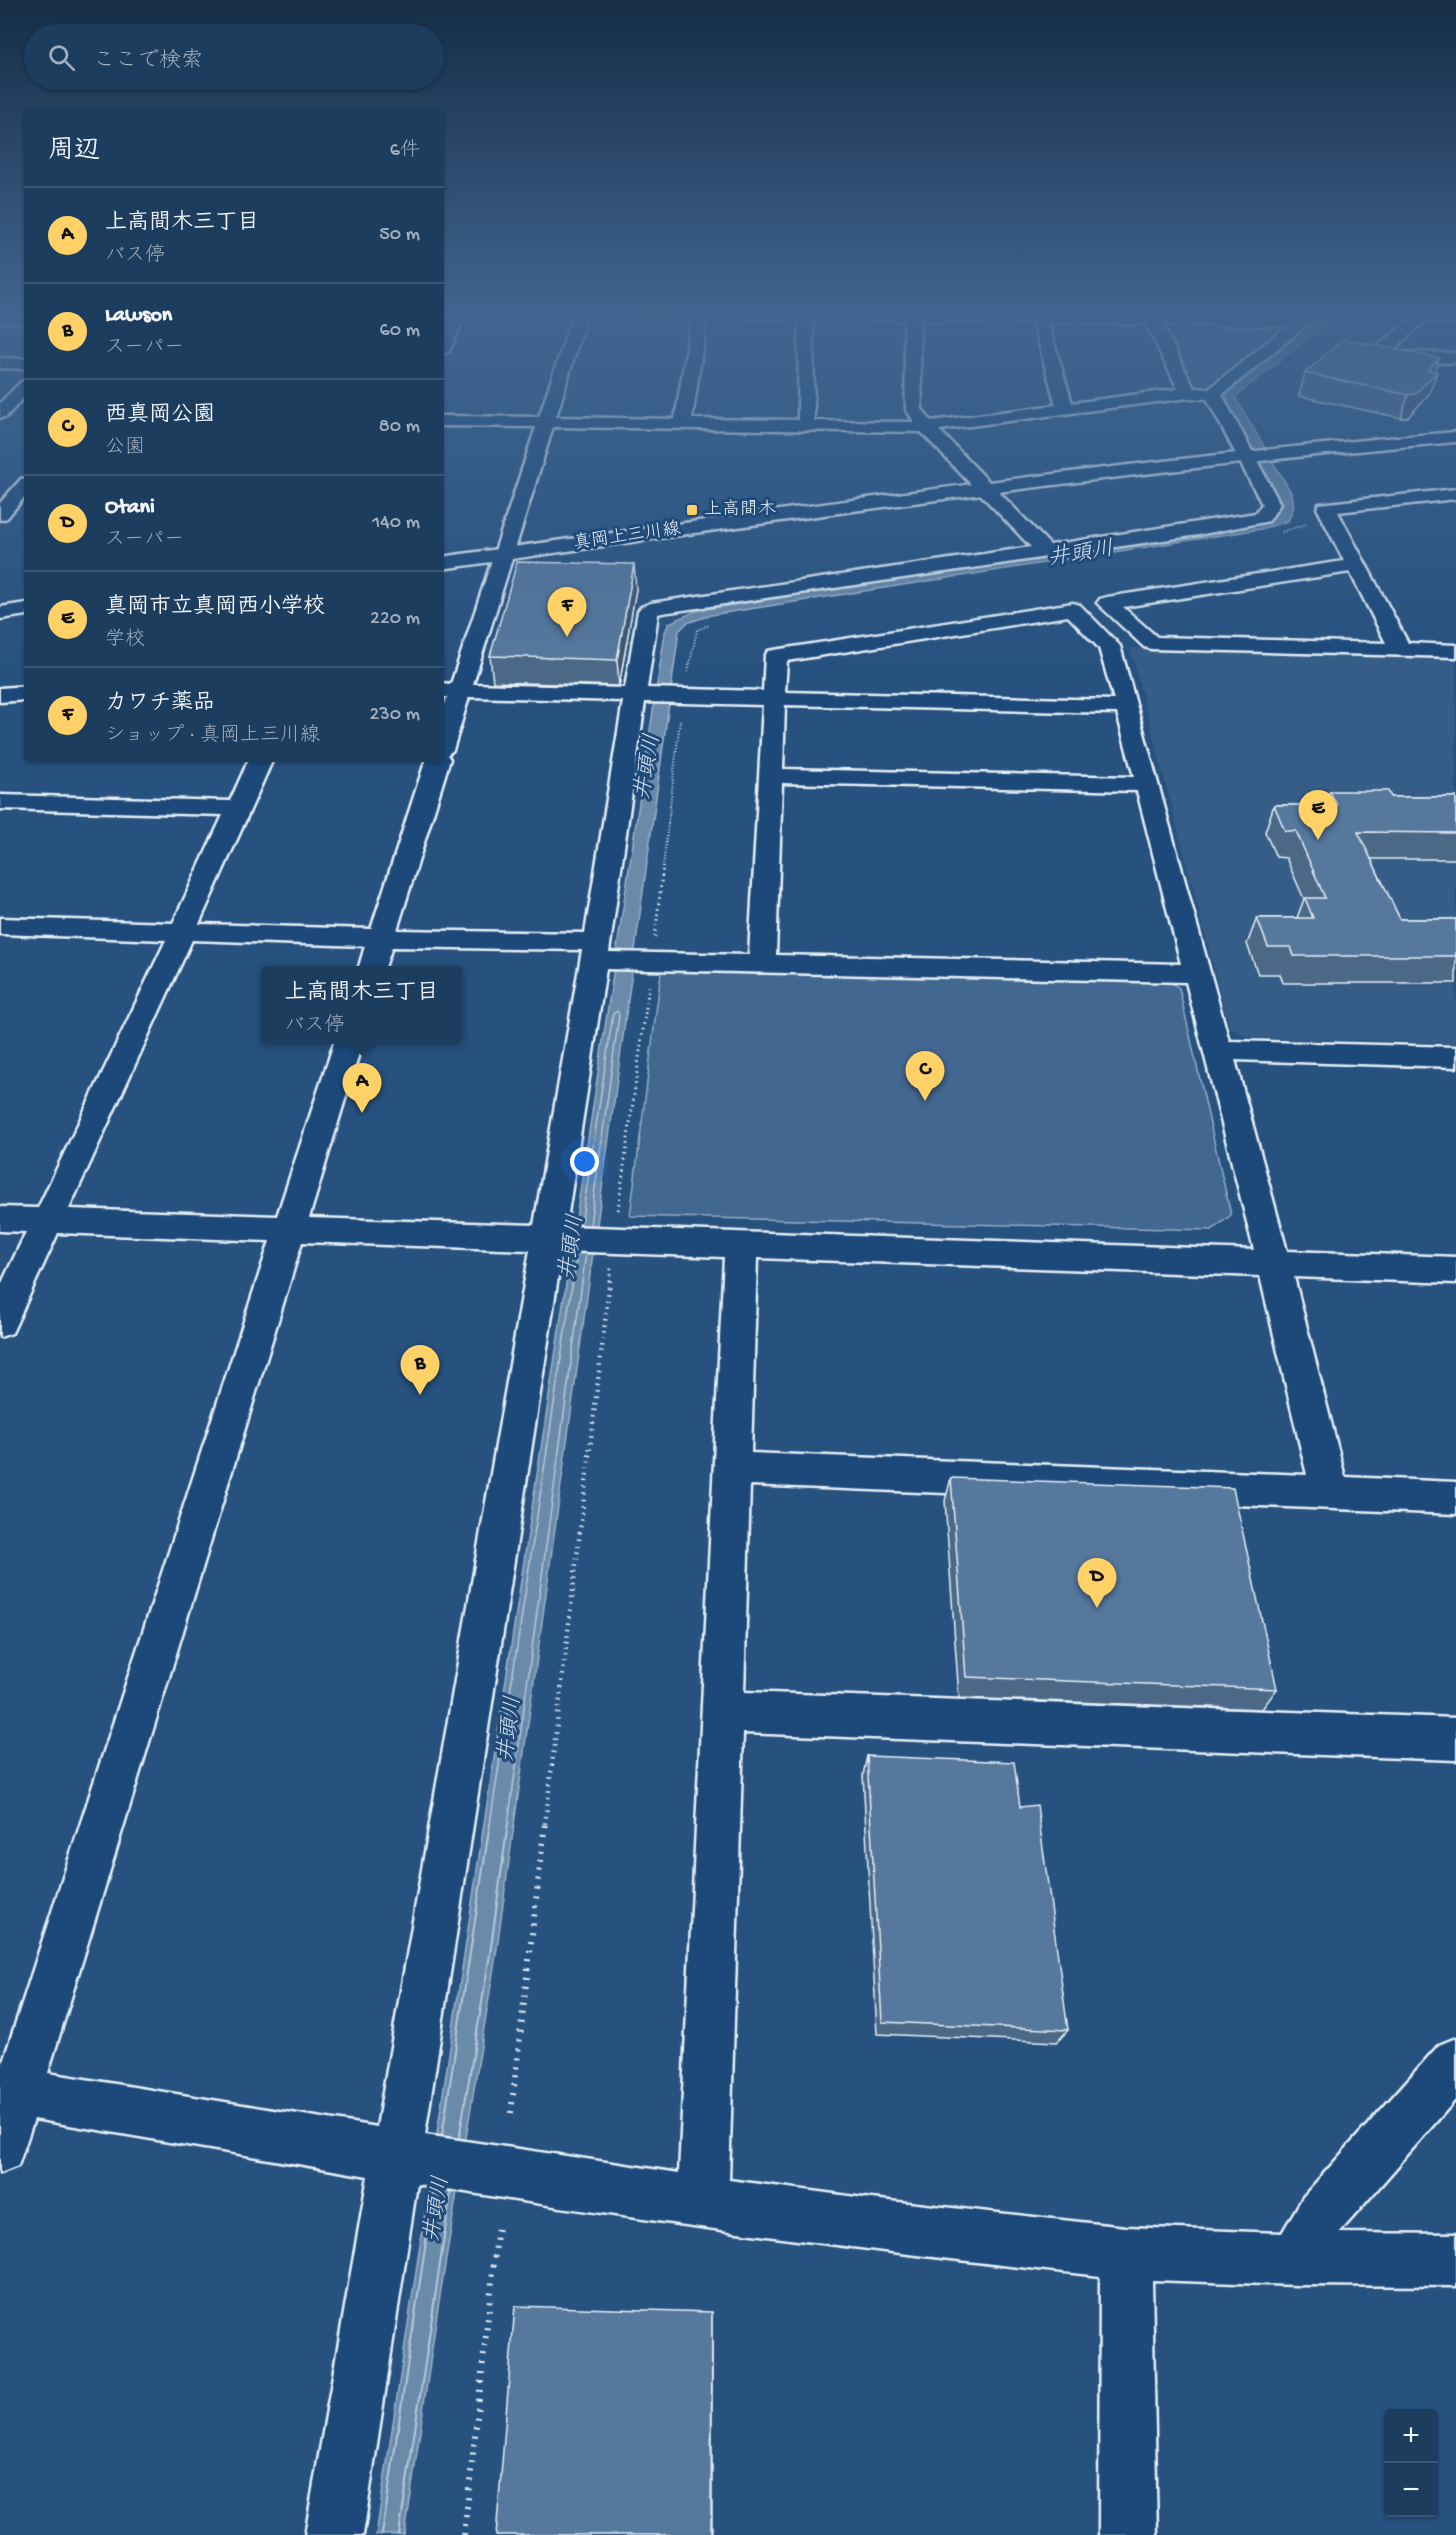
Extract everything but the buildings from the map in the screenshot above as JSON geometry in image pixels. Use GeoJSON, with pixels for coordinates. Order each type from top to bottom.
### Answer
{"type":"FeatureCollection","features":[{"type":"Feature","properties":{"kind":"street"},"geometry":{"type":"LineString","coordinates":[[444,732],[451,690],[505,548],[545,427]]}},
{"type":"Feature","properties":{"kind":"street"},"geometry":{"type":"LineString","coordinates":[[926,427],[1045,551]]}},
{"type":"Feature","properties":{"kind":"street"},"geometry":{"type":"LineString","coordinates":[[334,2535],[595,951],[648,611],[658,607],[1198,530],[1263,517],[1271,504],[1230,427]]}},
{"type":"Feature","properties":{"kind":"street","name":"真岡上三川線"},"geometry":{"type":"LineString","coordinates":[[444,551],[505,548],[1242,450],[1453,427]]}},
{"type":"Feature","properties":{"kind":"street","name":"真岡上三川線"},"geometry":{"type":"LineString","coordinates":[[1242,450],[1456,437]]}},
{"type":"Feature","properties":{"kind":"street"},"geometry":{"type":"LineString","coordinates":[[0,514],[24,486]]}},
{"type":"Feature","properties":{"kind":"street"},"geometry":{"type":"LineString","coordinates":[[1400,649],[1326,508],[1452,500]]}},
{"type":"Feature","properties":{"kind":"street","name":"真岡上三川線"},"geometry":{"type":"LineString","coordinates":[[444,562],[505,548]]}},
{"type":"Feature","properties":{"kind":"street"},"geometry":{"type":"LineString","coordinates":[[1356,565],[1107,603],[1151,644],[1456,651]]}},
{"type":"Feature","properties":{"kind":"street"},"geometry":{"type":"LineString","coordinates":[[0,613],[24,609]]}},
{"type":"Feature","properties":{"kind":"street"},"geometry":{"type":"LineString","coordinates":[[762,964],[776,656],[1072,609],[1109,646],[1127,707],[1274,1264],[1330,1493]]}},
{"type":"Feature","properties":{"kind":"street"},"geometry":{"type":"LineString","coordinates":[[0,624],[24,620]]}},
{"type":"Feature","properties":{"kind":"street"},"geometry":{"type":"LineString","coordinates":[[451,690],[1127,707]]}},
{"type":"Feature","properties":{"kind":"street"},"geometry":{"type":"LineString","coordinates":[[0,695],[24,693]]}},
{"type":"Feature","properties":{"kind":"street"},"geometry":{"type":"LineString","coordinates":[[0,1323],[260,762]]}},
{"type":"Feature","properties":{"kind":"street"},"geometry":{"type":"LineString","coordinates":[[372,966],[437,762]]}},
{"type":"Feature","properties":{"kind":"street"},"geometry":{"type":"LineString","coordinates":[[772,776],[1146,784]]}},
{"type":"Feature","properties":{"kind":"street"},"geometry":{"type":"LineString","coordinates":[[0,802],[238,808]]}},
{"type":"Feature","properties":{"kind":"street"},"geometry":{"type":"LineString","coordinates":[[0,926],[381,938],[595,951],[652,961],[1196,973]]}},
{"type":"Feature","properties":{"kind":"street"},"geometry":{"type":"LineString","coordinates":[[0,2148],[9,2091],[348,1044]]}},
{"type":"Feature","properties":{"kind":"street"},"geometry":{"type":"LineString","coordinates":[[1217,1050],[1456,1057]]}},
{"type":"Feature","properties":{"kind":"street"},"geometry":{"type":"LineString","coordinates":[[0,1219],[1456,1270]]}},
{"type":"Feature","properties":{"kind":"street"},"geometry":{"type":"LineString","coordinates":[[703,2201],[741,1244]]}},
{"type":"Feature","properties":{"kind":"street"},"geometry":{"type":"LineString","coordinates":[[732,1468],[1456,1498]]}},
{"type":"Feature","properties":{"kind":"street"},"geometry":{"type":"LineString","coordinates":[[724,1712],[1456,1738]]}},
{"type":"Feature","properties":{"kind":"street"},"geometry":{"type":"LineString","coordinates":[[1296,2259],[1321,2215],[1456,2062]]}},
{"type":"Feature","properties":{"kind":"street"},"geometry":{"type":"LineString","coordinates":[[9,2091],[506,2174],[871,2225],[1126,2253],[1296,2259],[1456,2260]]}},
{"type":"Feature","properties":{"kind":"street"},"geometry":{"type":"LineString","coordinates":[[1126,2253],[1128,2535]]}},
{"type":"Feature","properties":{"kind":"path"},"geometry":{"type":"LineString","coordinates":[[511,2113],[614,1240],[652,961],[682,696],[698,630],[714,623]]}},
{"type":"Feature","properties":{"kind":"path"},"geometry":{"type":"LineString","coordinates":[[464,2535],[498,2226]]}},
{"type":"Feature","properties":{"kind":"shaded area"},"geometry":{"type":"Polygon","coordinates":[[[1130,648],[1456,655],[1456,1043],[1250,1038],[1229,1026],[1130,648]]]}},
{"type":"Feature","properties":{"kind":"shaded area"},"geometry":{"type":"Polygon","coordinates":[[[662,965],[1164,978],[1179,988],[1231,1215],[1212,1230],[630,1216],[662,965]]]}},
{"type":"Feature","properties":{"kind":"water","name":"井頭川"},"geometry":{"type":"Polygon","coordinates":[[[1241,427],[1253,427],[1292,494],[1294,507],[1288,521],[1261,529],[711,615],[687,623],[679,631],[496,1955],[437,2314],[405,2535],[376,2535],[665,632],[669,623],[696,611],[1253,524],[1275,514],[1281,501],[1241,427]]]}},
{"type":"Feature","properties":{"kind":"place","name":"上高間木"},"geometry":{"type":"Point","coordinates":[692,510]}},
{"type":"Feature","properties":{"kind":"place","name":"カワチ薬品"},"geometry":{"type":"Point","coordinates":[567,637]}},
{"type":"Feature","properties":{"kind":"place","name":"真岡市立真岡西小学校"},"geometry":{"type":"Point","coordinates":[1318,840]}},
{"type":"Feature","properties":{"kind":"place","name":"西真岡公園"},"geometry":{"type":"Point","coordinates":[925,1101]}},
{"type":"Feature","properties":{"kind":"place","name":"上高間木三丁目"},"geometry":{"type":"Point","coordinates":[362,1113]}},
{"type":"Feature","properties":{"kind":"place","name":"Lawson"},"geometry":{"type":"Point","coordinates":[420,1395]}},
{"type":"Feature","properties":{"kind":"place","name":"Otani"},"geometry":{"type":"Point","coordinates":[1097,1608]}}]}
